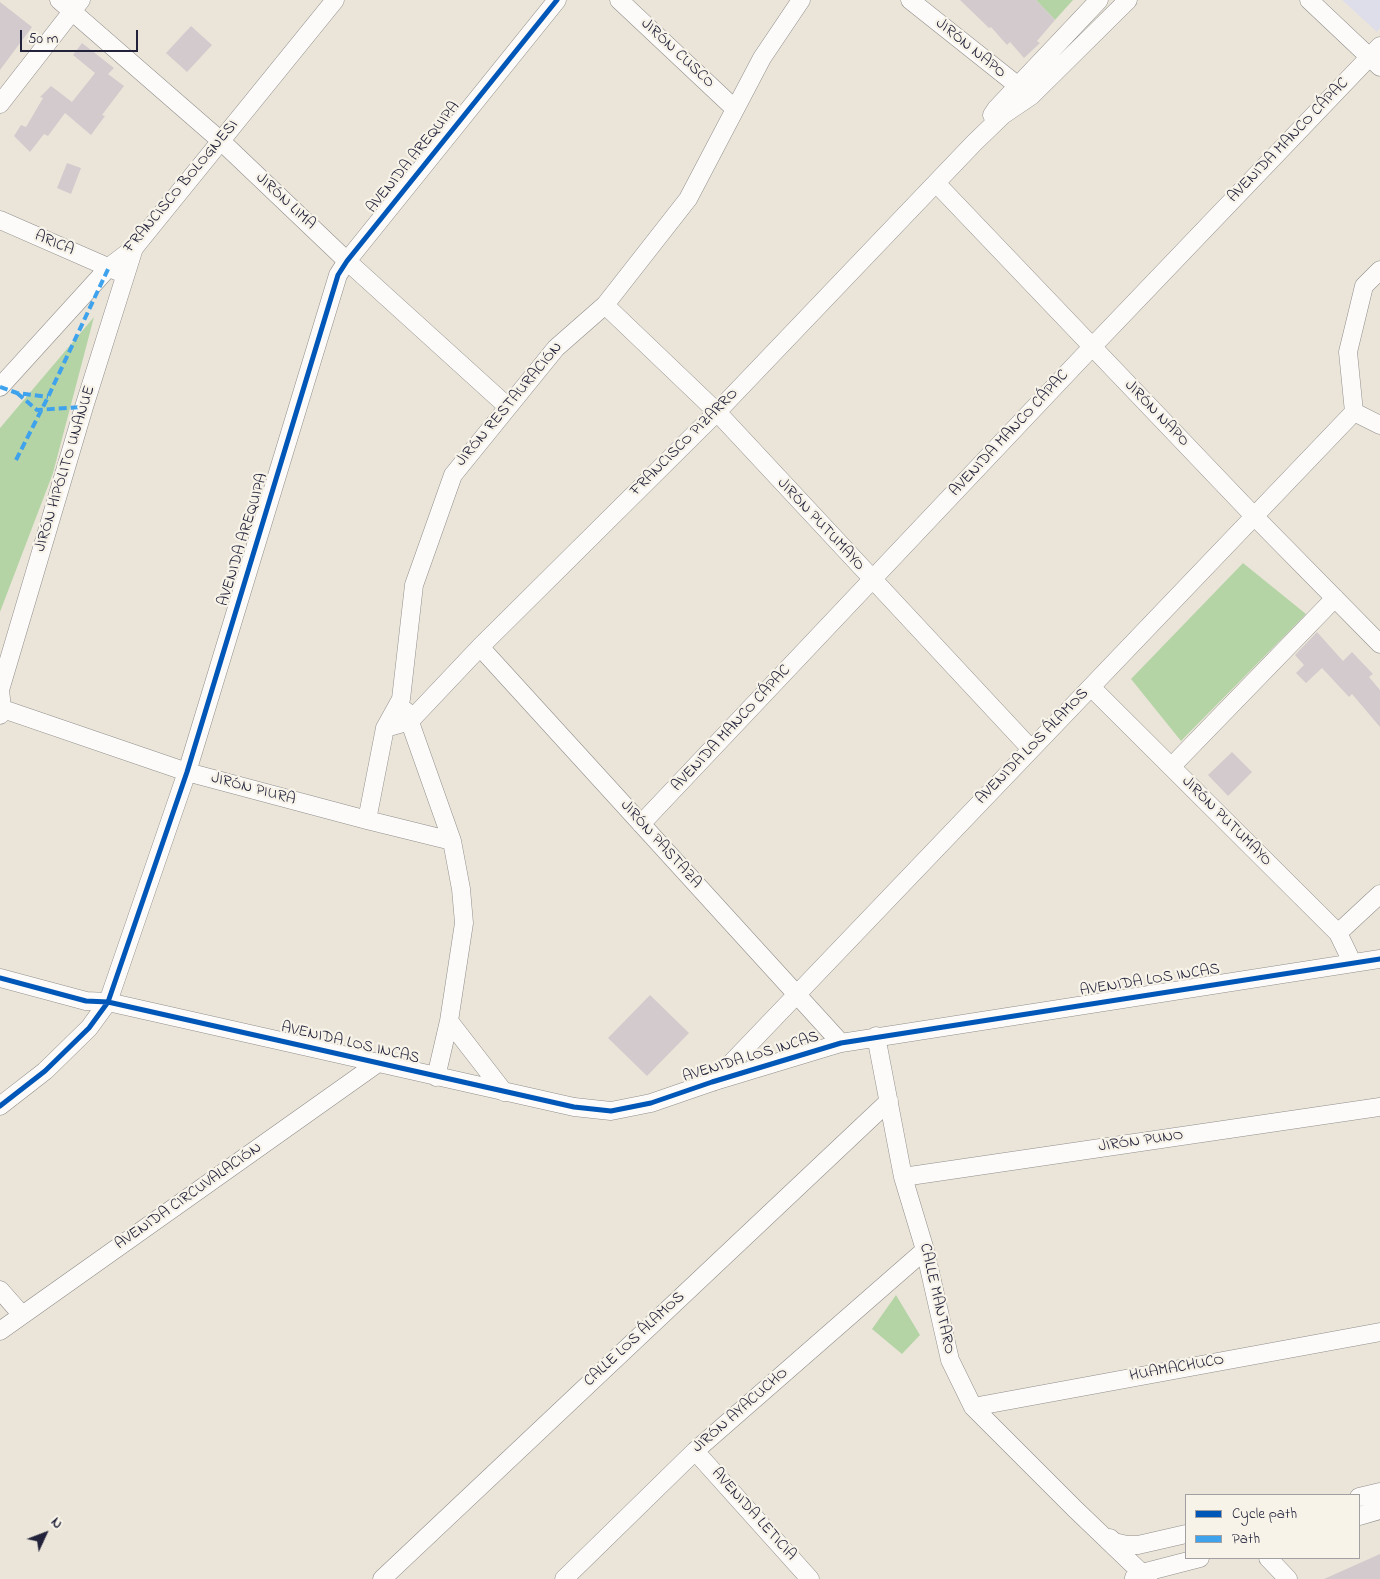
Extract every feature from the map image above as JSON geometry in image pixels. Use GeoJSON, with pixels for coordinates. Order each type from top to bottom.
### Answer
{"type":"FeatureCollection","features":[{"type":"Feature","properties":{"kind":"street","name":"FRANCISCO BOLOGNESI"},"geometry":{"type":"LineString","coordinates":[[0,387],[109,267],[134,248],[335,0]]}},
{"type":"Feature","properties":{"kind":"street","name":"AVENIDA AREQUIPA"},"geometry":{"type":"LineString","coordinates":[[0,1106],[45,1071],[89,1028],[108,1002],[187,772],[338,275],[347,261],[557,0]]}},
{"type":"Feature","properties":{"kind":"street","name":"JIRÓN CUSCO"},"geometry":{"type":"LineString","coordinates":[[619,0],[735,109]]}},
{"type":"Feature","properties":{"kind":"street","name":"JIRÓN RESTAURACIÓN"},"geometry":{"type":"LineString","coordinates":[[367,820],[385,728],[401,699],[414,585],[453,475],[556,348],[605,305],[688,199],[762,58],[801,0]]}},
{"type":"Feature","properties":{"kind":"street","name":"JIRÓN NAPO"},"geometry":{"type":"LineString","coordinates":[[910,0],[1024,92]]}},
{"type":"Feature","properties":{"kind":"street","name":"FRANCISCO PIZARRO"},"geometry":{"type":"LineString","coordinates":[[1024,92],[1099,0]]}},
{"type":"Feature","properties":{"kind":"street","name":"FRANCISCO PIZARRO"},"geometry":{"type":"LineString","coordinates":[[410,721],[480,647],[717,412],[974,143],[996,109],[1024,92],[1128,0]]}},
{"type":"Feature","properties":{"kind":"street"},"geometry":{"type":"LineString","coordinates":[[1309,0],[1376,57]]}},
{"type":"Feature","properties":{"kind":"street","name":"JIRÓN LIMA"},"geometry":{"type":"LineString","coordinates":[[71,4],[347,261],[508,407]]}},
{"type":"Feature","properties":{"kind":"street"},"geometry":{"type":"LineString","coordinates":[[0,104],[71,4]]}},
{"type":"Feature","properties":{"kind":"street","name":"AVENIDA MANCO CÁPAC"},"geometry":{"type":"LineString","coordinates":[[642,824],[1092,347],[1376,57]]}},
{"type":"Feature","properties":{"kind":"street","name":"JIRÓN NAPO"},"geometry":{"type":"LineString","coordinates":[[936,183],[1254,516],[1380,644]]}},
{"type":"Feature","properties":{"kind":"street","name":"ARICA"},"geometry":{"type":"LineString","coordinates":[[0,220],[126,276]]}},
{"type":"Feature","properties":{"kind":"street","name":"JIRÓN HIPÓLITO UNANUE"},"geometry":{"type":"LineString","coordinates":[[1,702],[81,416],[134,248]]}},
{"type":"Feature","properties":{"kind":"street"},"geometry":{"type":"LineString","coordinates":[[1380,270],[1364,286],[1348,352],[1354,412],[1380,425]]}},
{"type":"Feature","properties":{"kind":"street","name":"JIRÓN PUTUMAYO"},"geometry":{"type":"LineString","coordinates":[[605,305],[717,412],[872,581],[1031,749]]}},
{"type":"Feature","properties":{"kind":"street","name":"AVENIDA LOS ÁLAMOS"},"geometry":{"type":"LineString","coordinates":[[712,1082],[1354,412]]}},
{"type":"Feature","properties":{"kind":"street"},"geometry":{"type":"LineString","coordinates":[[1171,767],[1335,598]]}},
{"type":"Feature","properties":{"kind":"street","name":"JIRÓN PASTAZA"},"geometry":{"type":"LineString","coordinates":[[480,647],[841,1043]]}},
{"type":"Feature","properties":{"kind":"street","name":"JIRÓN PUTUMAYO"},"geometry":{"type":"LineString","coordinates":[[1091,687],[1338,933],[1352,962]]}},
{"type":"Feature","properties":{"kind":"street","name":"JIRÓN RESTAURACIÓN"},"geometry":{"type":"LineString","coordinates":[[401,699],[452,841],[464,923],[449,1021],[436,1077]]}},
{"type":"Feature","properties":{"kind":"street","name":"JIRÓN PIURA"},"geometry":{"type":"LineString","coordinates":[[1,702],[187,772],[452,841]]}},
{"type":"Feature","properties":{"kind":"street"},"geometry":{"type":"LineString","coordinates":[[385,728],[410,721]]}},
{"type":"Feature","properties":{"kind":"street"},"geometry":{"type":"LineString","coordinates":[[1338,933],[1380,894]]}},
{"type":"Feature","properties":{"kind":"street","name":"AVENIDA LOS INCAS"},"geometry":{"type":"LineString","coordinates":[[0,978],[86,1001],[108,1002],[574,1108],[611,1111],[651,1103],[712,1082],[841,1043],[876,1036],[1380,959]]}},
{"type":"Feature","properties":{"kind":"street"},"geometry":{"type":"LineString","coordinates":[[449,1021],[504,1092]]}},
{"type":"Feature","properties":{"kind":"street","name":"CALLE MANTARO"},"geometry":{"type":"LineString","coordinates":[[876,1036],[903,1177],[925,1250],[950,1360],[973,1406],[1143,1577]]}},
{"type":"Feature","properties":{"kind":"street","name":"AVENIDA CIRCUVALACIÓN"},"geometry":{"type":"LineString","coordinates":[[0,1330],[378,1063]]}},
{"type":"Feature","properties":{"kind":"street","name":"CALLE LOS ÁLAMOS"},"geometry":{"type":"LineString","coordinates":[[382,1579],[888,1101]]}},
{"type":"Feature","properties":{"kind":"street","name":"JIRÓN PUNO"},"geometry":{"type":"LineString","coordinates":[[903,1177],[1380,1107]]}},
{"type":"Feature","properties":{"kind":"street","name":"JIRÓN AYACUCHO"},"geometry":{"type":"LineString","coordinates":[[564,1579],[695,1451],[925,1250]]}},
{"type":"Feature","properties":{"kind":"street"},"geometry":{"type":"LineString","coordinates":[[0,1290],[22,1315]]}},
{"type":"Feature","properties":{"kind":"street","name":"HUAMACHUCO"},"geometry":{"type":"LineString","coordinates":[[973,1406],[1380,1332]]}},
{"type":"Feature","properties":{"kind":"street","name":"AVENIDA LETICIA"},"geometry":{"type":"LineString","coordinates":[[695,1451],[810,1579]]}},
{"type":"Feature","properties":{"kind":"street"},"geometry":{"type":"LineString","coordinates":[[1360,1497],[1380,1492]]}},
{"type":"Feature","properties":{"kind":"street"},"geometry":{"type":"LineString","coordinates":[[1075,1509],[1114,1542],[1138,1545],[1185,1534]]}},
{"type":"Feature","properties":{"kind":"street"},"geometry":{"type":"LineString","coordinates":[[1360,1516],[1380,1510]]}},
{"type":"Feature","properties":{"kind":"street"},"geometry":{"type":"LineString","coordinates":[[1143,1577],[1197,1559]]}},
{"type":"Feature","properties":{"kind":"street"},"geometry":{"type":"LineString","coordinates":[[1269,1559],[1288,1579]]}},
{"type":"Feature","properties":{"kind":"shaded area"},"geometry":{"type":"Polygon","coordinates":[[[1342,0],[1380,0],[1380,28],[1377,32],[1342,0]]]}},
{"type":"Feature","properties":{"kind":"green space"},"geometry":{"type":"Polygon","coordinates":[[[1036,0],[1073,0],[1055,20],[1036,0]]]}},
{"type":"Feature","properties":{"kind":"green space"},"geometry":{"type":"Polygon","coordinates":[[[94,317],[53,473],[0,612],[0,428],[94,317]]]}},
{"type":"Feature","properties":{"kind":"green space"},"geometry":{"type":"Polygon","coordinates":[[[1243,563],[1306,614],[1181,741],[1131,679],[1243,563]]]}},
{"type":"Feature","properties":{"kind":"green space"},"geometry":{"type":"Polygon","coordinates":[[[896,1295],[920,1335],[902,1354],[872,1329],[896,1295]]]}},
{"type":"Feature","properties":{"kind":"building"},"geometry":{"type":"Polygon","coordinates":[[[960,0],[1036,0],[1055,20],[1037,41],[1040,43],[1024,58],[1010,42],[1007,45],[991,27],[989,28],[960,0]]]}},
{"type":"Feature","properties":{"kind":"building"},"geometry":{"type":"Polygon","coordinates":[[[0,2],[32,27],[0,70],[0,2]]]}},
{"type":"Feature","properties":{"kind":"building"},"geometry":{"type":"Polygon","coordinates":[[[191,26],[212,45],[187,72],[166,53],[191,26]]]}},
{"type":"Feature","properties":{"kind":"building"},"geometry":{"type":"Polygon","coordinates":[[[82,43],[114,68],[108,74],[124,86],[102,115],[105,116],[91,135],[65,113],[48,136],[44,134],[30,152],[14,136],[21,125],[26,127],[43,98],[40,97],[51,86],[72,102],[95,73],[73,55],[82,43]]]}},
{"type":"Feature","properties":{"kind":"building"},"geometry":{"type":"Polygon","coordinates":[[[67,163],[81,168],[71,194],[57,188],[67,163]]]}},
{"type":"Feature","properties":{"kind":"building"},"geometry":{"type":"Polygon","coordinates":[[[1317,632],[1343,661],[1352,652],[1373,674],[1369,677],[1380,690],[1380,727],[1352,694],[1349,697],[1322,668],[1306,683],[1296,673],[1304,665],[1295,655],[1317,632]]]}},
{"type":"Feature","properties":{"kind":"building"},"geometry":{"type":"Polygon","coordinates":[[[1232,752],[1252,772],[1228,796],[1208,775],[1232,752]]]}},
{"type":"Feature","properties":{"kind":"building"},"geometry":{"type":"Polygon","coordinates":[[[650,995],[689,1033],[647,1076],[608,1038],[650,995]]]}},
{"type":"Feature","properties":{"kind":"building"},"geometry":{"type":"Polygon","coordinates":[[[1380,1554],[1380,1579],[1324,1579],[1380,1554]]]}},
{"type":"Feature","properties":{"kind":"marked path"},"geometry":{"type":"LineString","coordinates":[[16,460],[109,267]]}},
{"type":"Feature","properties":{"kind":"marked path"},"geometry":{"type":"LineString","coordinates":[[0,387],[17,393],[48,397]]}},
{"type":"Feature","properties":{"kind":"marked path"},"geometry":{"type":"LineString","coordinates":[[17,393],[37,410],[84,407]]}},
{"type":"Feature","properties":{"kind":"cycle path"},"geometry":{"type":"LineString","coordinates":[[0,1106],[45,1071],[89,1028],[108,1002],[187,772],[338,275],[347,261],[557,0]]}},
{"type":"Feature","properties":{"kind":"cycle path"},"geometry":{"type":"LineString","coordinates":[[0,978],[86,1001],[108,1002],[574,1107],[611,1111],[651,1103],[712,1082],[841,1043],[1380,959]]}}]}
